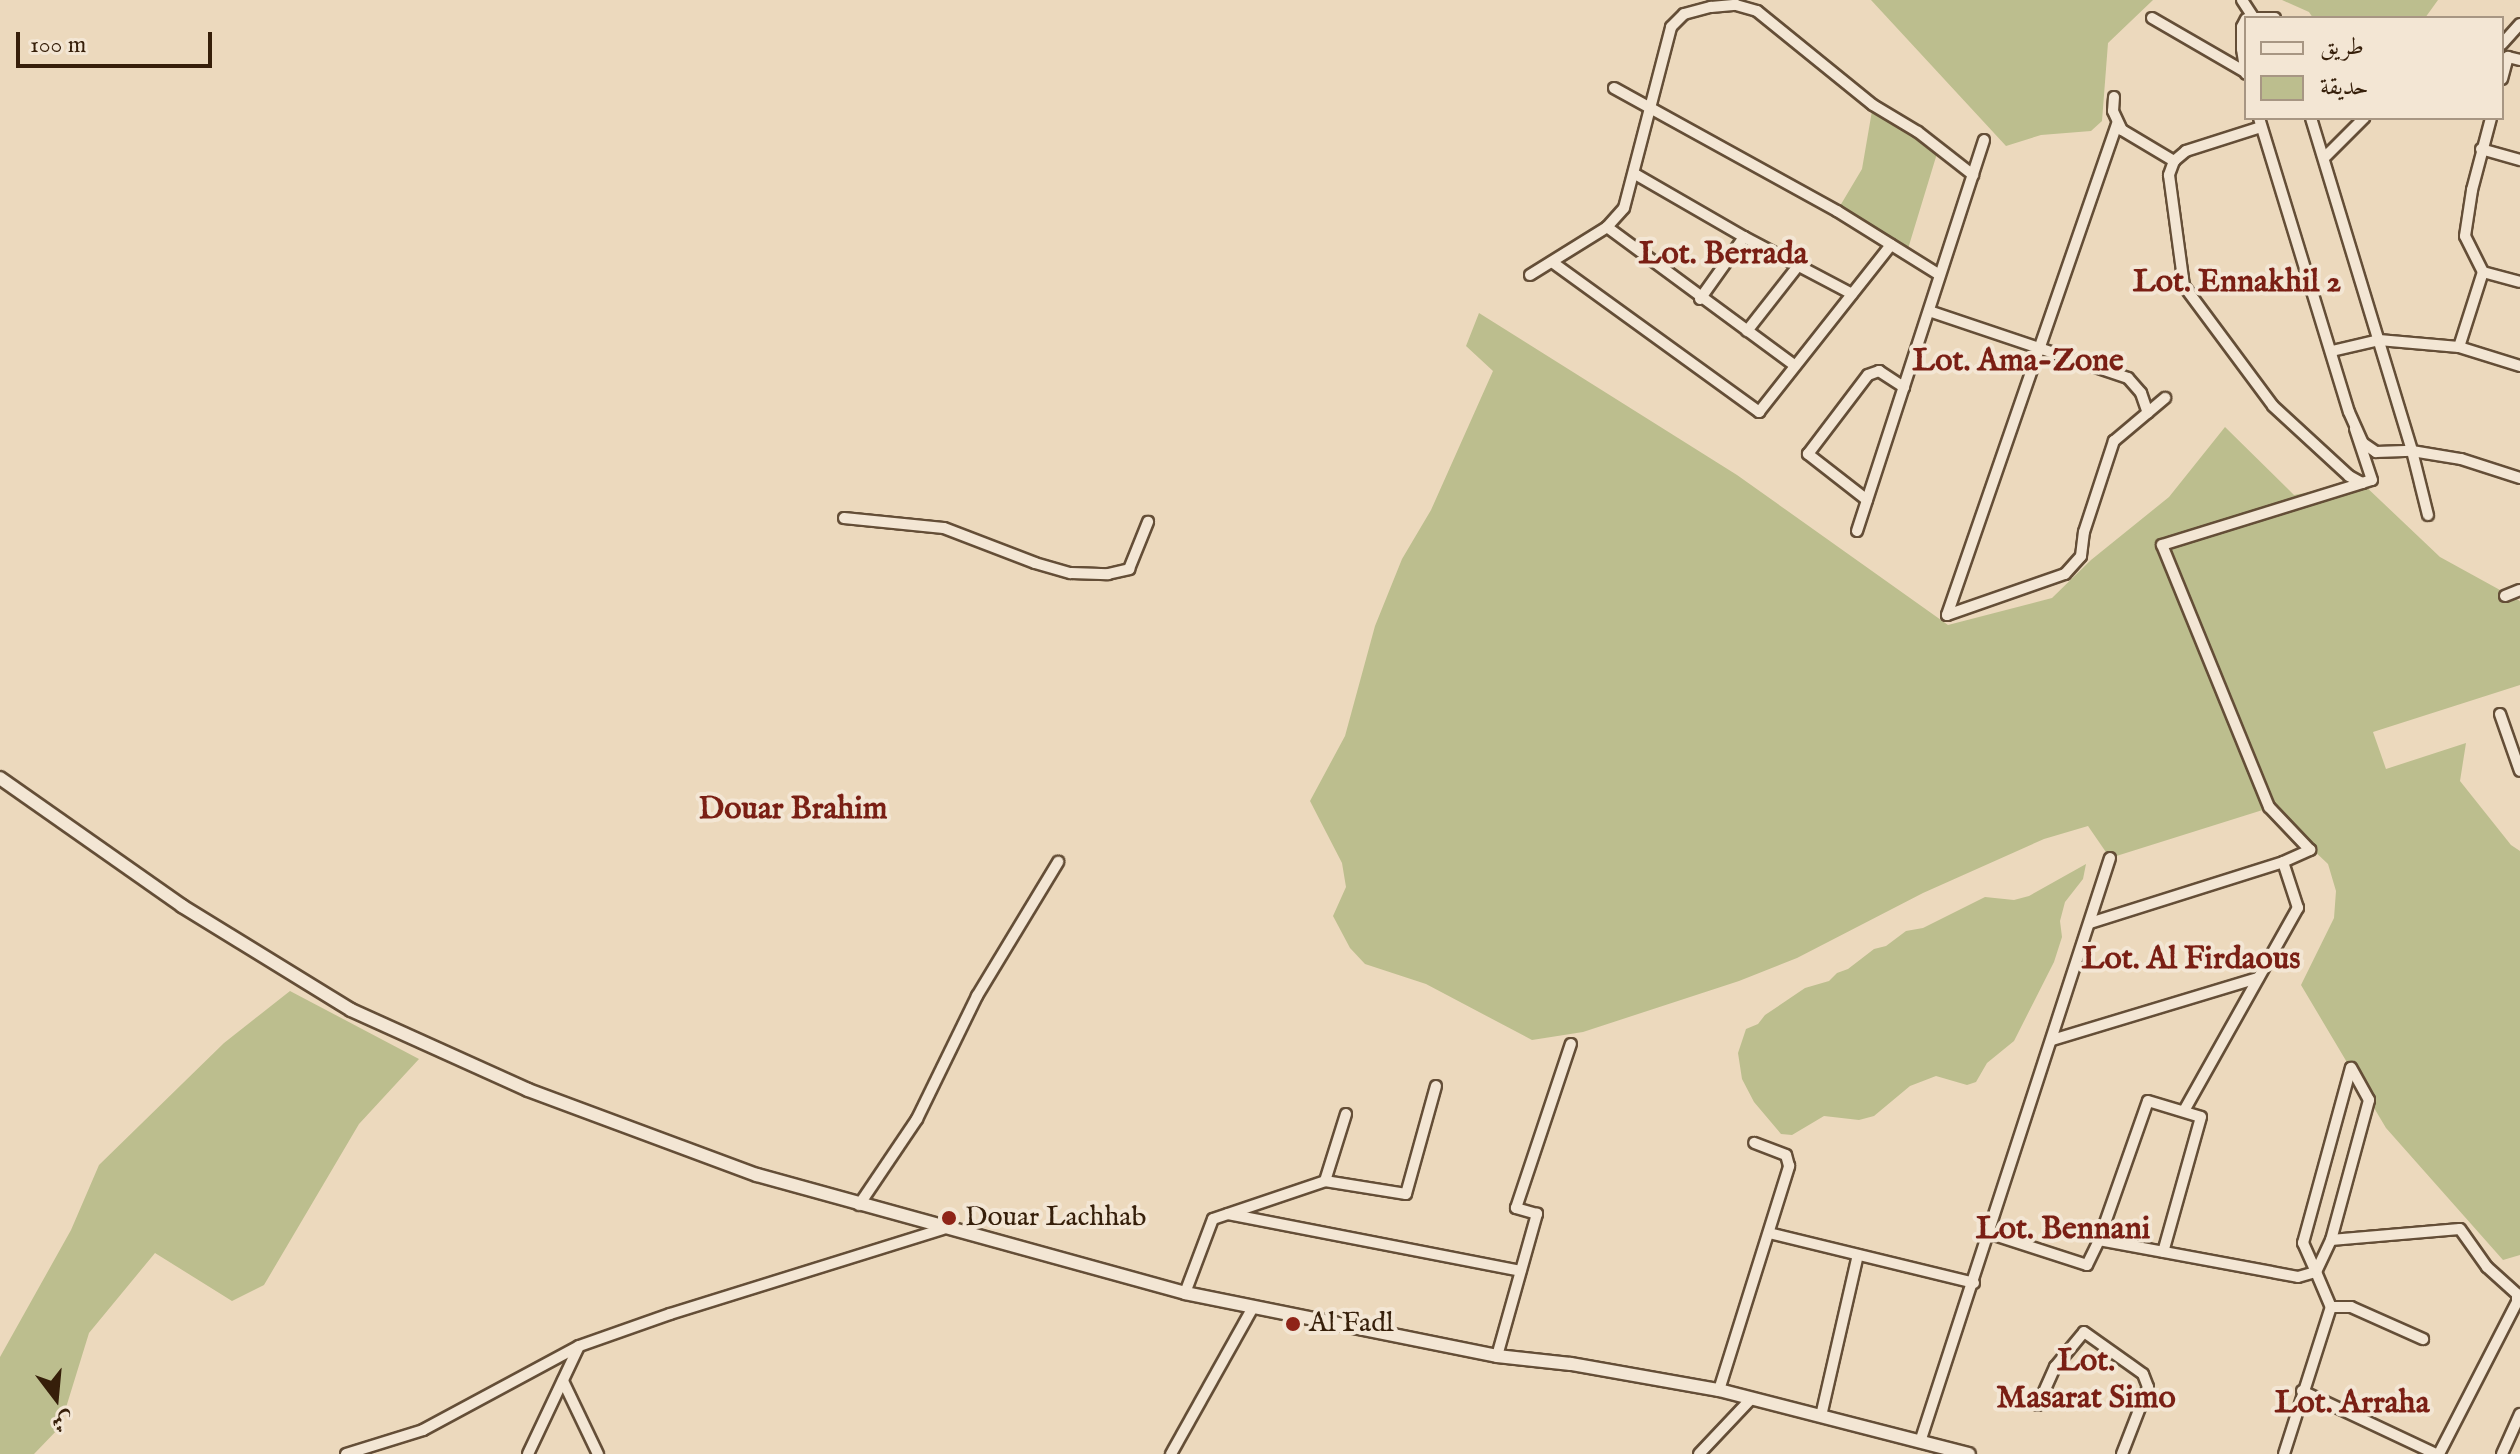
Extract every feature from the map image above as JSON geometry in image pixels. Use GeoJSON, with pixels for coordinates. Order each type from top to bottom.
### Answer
{"type":"FeatureCollection","features":[{"type":"Feature","properties":{"kind":"street"},"geometry":{"type":"LineString","coordinates":[[1530,275],[1607,227],[1624,208],[1671,27],[1684,14],[1711,7],[1736,5],[1757,11],[1873,105],[1918,132],[1973,175]]}},
{"type":"Feature","properties":{"kind":"street"},"geometry":{"type":"LineString","coordinates":[[2152,18],[2244,72]]}},
{"type":"Feature","properties":{"kind":"street"},"geometry":{"type":"LineString","coordinates":[[2504,42],[2520,24]]}},
{"type":"Feature","properties":{"kind":"street"},"geometry":{"type":"LineString","coordinates":[[2244,33],[2244,56]]}},
{"type":"Feature","properties":{"kind":"street"},"geometry":{"type":"LineString","coordinates":[[2505,56],[2520,60]]}},
{"type":"Feature","properties":{"kind":"street"},"geometry":{"type":"LineString","coordinates":[[1614,88],[1940,275]]}},
{"type":"Feature","properties":{"kind":"street"},"geometry":{"type":"LineString","coordinates":[[2114,97],[2117,124],[2036,349],[1947,615],[2065,574],[2081,556],[2084,532],[2114,441],[2165,398]]}},
{"type":"Feature","properties":{"kind":"street"},"geometry":{"type":"LineString","coordinates":[[2312,120],[2412,451],[2428,515]]}},
{"type":"Feature","properties":{"kind":"street"},"geometry":{"type":"LineString","coordinates":[[2324,158],[2362,120]]}},
{"type":"Feature","properties":{"kind":"street"},"geometry":{"type":"LineString","coordinates":[[2459,347],[2483,272],[2465,236],[2481,149],[2490,120]]}},
{"type":"Feature","properties":{"kind":"street"},"geometry":{"type":"LineString","coordinates":[[2260,122],[2332,351],[2367,481],[2349,476],[2273,406],[2184,286],[2169,175],[2174,161],[2186,151],[2260,122]]}},
{"type":"Feature","properties":{"kind":"street"},"geometry":{"type":"LineString","coordinates":[[2117,124],[2174,161]]}},
{"type":"Feature","properties":{"kind":"street"},"geometry":{"type":"LineString","coordinates":[[1857,531],[1984,140]]}},
{"type":"Feature","properties":{"kind":"street"},"geometry":{"type":"LineString","coordinates":[[2481,149],[2520,160]]}},
{"type":"Feature","properties":{"kind":"street"},"geometry":{"type":"LineString","coordinates":[[1635,174],[1852,294]]}},
{"type":"Feature","properties":{"kind":"street"},"geometry":{"type":"LineString","coordinates":[[1607,227],[1700,299],[1794,365]]}},
{"type":"Feature","properties":{"kind":"street"},"geometry":{"type":"LineString","coordinates":[[1700,299],[1744,237]]}},
{"type":"Feature","properties":{"kind":"street"},"geometry":{"type":"LineString","coordinates":[[1552,262],[1759,412],[1891,245]]}},
{"type":"Feature","properties":{"kind":"street"},"geometry":{"type":"LineString","coordinates":[[1747,331],[1798,266]]}},
{"type":"Feature","properties":{"kind":"street"},"geometry":{"type":"LineString","coordinates":[[2483,272],[2520,282]]}},
{"type":"Feature","properties":{"kind":"street"},"geometry":{"type":"LineString","coordinates":[[1929,311],[2128,378],[2141,393],[2148,413]]}},
{"type":"Feature","properties":{"kind":"street"},"geometry":{"type":"LineString","coordinates":[[2332,351],[2379,340],[2459,347],[2520,366]]}},
{"type":"Feature","properties":{"kind":"street"},"geometry":{"type":"LineString","coordinates":[[1867,500],[1808,454],[1868,375],[1879,371],[1904,387]]}},
{"type":"Feature","properties":{"kind":"street"},"geometry":{"type":"LineString","coordinates":[[2355,429],[2363,443],[2376,452],[2412,451],[2461,459],[2520,478]]}},
{"type":"Feature","properties":{"kind":"street"},"geometry":{"type":"LineString","coordinates":[[2090,923],[2283,862],[2310,850],[2269,807],[2162,545],[2367,481]]}},
{"type":"Feature","properties":{"kind":"street"},"geometry":{"type":"LineString","coordinates":[[844,518],[944,528],[1035,563],[1071,573],[1108,574],[1129,569],[1148,522]]}},
{"type":"Feature","properties":{"kind":"street"},"geometry":{"type":"LineString","coordinates":[[2505,596],[2520,590]]}},
{"type":"Feature","properties":{"kind":"street"},"geometry":{"type":"LineString","coordinates":[[2500,714],[2515,764],[2520,771]]}},
{"type":"Feature","properties":{"kind":"street"},"geometry":{"type":"LineString","coordinates":[[0,778],[182,906],[351,1010],[541,1096],[743,1170],[943,1229],[1252,1309],[1497,1356],[1571,1364],[1719,1390],[1969,1454]]}},
{"type":"Feature","properties":{"kind":"street"},"geometry":{"type":"LineString","coordinates":[[1920,1442],[2110,858]]}},
{"type":"Feature","properties":{"kind":"street"},"geometry":{"type":"LineString","coordinates":[[859,1205],[917,1119],[977,996],[1058,862]]}},
{"type":"Feature","properties":{"kind":"street"},"geometry":{"type":"LineString","coordinates":[[2185,1109],[2298,908],[2283,862]]}},
{"type":"Feature","properties":{"kind":"street"},"geometry":{"type":"LineString","coordinates":[[2052,1040],[2258,978]]}},
{"type":"Feature","properties":{"kind":"street"},"geometry":{"type":"LineString","coordinates":[[1497,1356],[1537,1214],[1516,1208],[1571,1044]]}},
{"type":"Feature","properties":{"kind":"street"},"geometry":{"type":"LineString","coordinates":[[2099,1240],[2298,1277],[2316,1272],[2331,1240],[2369,1100],[2351,1068],[2303,1243],[2316,1272],[2331,1307],[2284,1454]]}},
{"type":"Feature","properties":{"kind":"street"},"geometry":{"type":"LineString","coordinates":[[1185,1293],[1213,1219],[1325,1181],[1406,1194],[1436,1086]]}},
{"type":"Feature","properties":{"kind":"street"},"geometry":{"type":"LineString","coordinates":[[1988,1233],[2087,1265],[2099,1240],[2148,1101],[2185,1109],[2201,1117],[2163,1252]]}},
{"type":"Feature","properties":{"kind":"street"},"geometry":{"type":"LineString","coordinates":[[1325,1181],[1346,1114]]}},
{"type":"Feature","properties":{"kind":"street"},"geometry":{"type":"LineString","coordinates":[[1719,1390],[1789,1166],[1786,1155],[1754,1143]]}},
{"type":"Feature","properties":{"kind":"street"},"geometry":{"type":"LineString","coordinates":[[1228,1214],[1521,1271]]}},
{"type":"Feature","properties":{"kind":"street"},"geometry":{"type":"LineString","coordinates":[[346,1454],[423,1430],[579,1346],[943,1229]]}},
{"type":"Feature","properties":{"kind":"street"},"geometry":{"type":"LineString","coordinates":[[2302,1391],[2438,1454],[2517,1302],[2517,1294],[2487,1267],[2460,1229],[2331,1240]]}},
{"type":"Feature","properties":{"kind":"street"},"geometry":{"type":"LineString","coordinates":[[1769,1233],[1974,1283]]}},
{"type":"Feature","properties":{"kind":"street"},"geometry":{"type":"LineString","coordinates":[[1821,1416],[1858,1255]]}},
{"type":"Feature","properties":{"kind":"street"},"geometry":{"type":"LineString","coordinates":[[2331,1307],[2351,1307],[2423,1339]]}},
{"type":"Feature","properties":{"kind":"street"},"geometry":{"type":"LineString","coordinates":[[1171,1454],[1252,1309]]}},
{"type":"Feature","properties":{"kind":"street"},"geometry":{"type":"LineString","coordinates":[[2038,1405],[2055,1367],[2084,1332],[2143,1374],[2148,1387],[2122,1454]]}},
{"type":"Feature","properties":{"kind":"street"},"geometry":{"type":"LineString","coordinates":[[528,1454],[579,1346]]}},
{"type":"Feature","properties":{"kind":"street"},"geometry":{"type":"LineString","coordinates":[[563,1381],[598,1454]]}},
{"type":"Feature","properties":{"kind":"street"},"geometry":{"type":"LineString","coordinates":[[1700,1454],[1752,1398]]}},
{"type":"Feature","properties":{"kind":"street"},"geometry":{"type":"LineString","coordinates":[[2502,1454],[2520,1414]]}},
{"type":"Feature","properties":{"kind":"green space"},"geometry":{"type":"Polygon","coordinates":[[[1871,0],[2153,0],[2108,43],[2102,121],[2091,131],[2041,135],[2006,146],[1871,0]]]}},
{"type":"Feature","properties":{"kind":"green space"},"geometry":{"type":"Polygon","coordinates":[[[2282,0],[2438,0],[2426,16],[2312,16],[2282,0]]]}},
{"type":"Feature","properties":{"kind":"green space"},"geometry":{"type":"Polygon","coordinates":[[[1873,105],[1939,147],[1907,252],[1837,211],[1862,169],[1873,105]]]}},
{"type":"Feature","properties":{"kind":"green space"},"geometry":{"type":"Polygon","coordinates":[[[1479,313],[1737,475],[1948,625],[2052,598],[2091,560],[2169,497],[2225,427],[2294,495],[2362,483],[2440,557],[2520,601],[2520,685],[2373,732],[2386,769],[2466,743],[2460,781],[2511,845],[2520,851],[2520,1255],[2503,1260],[2386,1128],[2301,985],[2334,918],[2336,891],[2328,864],[2269,808],[2110,858],[2088,826],[2044,839],[1923,893],[1797,958],[1739,981],[1583,1032],[1532,1040],[1426,984],[1365,964],[1350,948],[1333,916],[1346,887],[1342,863],[1310,801],[1345,736],[1375,626],[1402,559],[1431,510],[1493,371],[1466,346],[1479,313]]]}},
{"type":"Feature","properties":{"kind":"green space"},"geometry":{"type":"Polygon","coordinates":[[[2086,864],[2083,879],[2065,902],[2060,921],[2062,937],[2054,962],[2014,1041],[1987,1063],[1976,1082],[1967,1085],[1936,1076],[1910,1086],[1874,1116],[1859,1120],[1824,1116],[1792,1135],[1781,1134],[1754,1102],[1742,1079],[1738,1053],[1746,1029],[1758,1024],[1765,1015],[1805,988],[1829,981],[1906,931],[1923,928],[1985,897],[2014,900],[2029,896],[2086,864]]]}},
{"type":"Feature","properties":{"kind":"green space"},"geometry":{"type":"Polygon","coordinates":[[[290,991],[419,1059],[359,1124],[264,1285],[232,1301],[155,1253],[89,1333],[60,1427],[34,1454],[0,1454],[0,1357],[71,1230],[99,1165],[224,1043],[290,991]]]}},
{"type":"Feature","properties":{"kind":"place","name":"Douar Lachhab"},"geometry":{"type":"Point","coordinates":[949,1218]}},
{"type":"Feature","properties":{"kind":"place","name":"Al Fadl"},"geometry":{"type":"Point","coordinates":[1293,1324]}},
{"type":"Feature","properties":{"kind":"district","name":"Lot. Berrada"},"geometry":{"type":"Point","coordinates":[1723,255]}},
{"type":"Feature","properties":{"kind":"district","name":"Lot. Ennakhil 2"},"geometry":{"type":"Point","coordinates":[2237,283]}},
{"type":"Feature","properties":{"kind":"district","name":"Lot. Ama-Zone"},"geometry":{"type":"Point","coordinates":[2018,362]}},
{"type":"Feature","properties":{"kind":"district","name":"Douar Brahim"},"geometry":{"type":"Point","coordinates":[793,810]}},
{"type":"Feature","properties":{"kind":"district","name":"Lot. Al Firdaous"},"geometry":{"type":"Point","coordinates":[2191,960]}},
{"type":"Feature","properties":{"kind":"district","name":"Lot. Bennani"},"geometry":{"type":"Point","coordinates":[2063,1230]}},
{"type":"Feature","properties":{"kind":"district","name":"Lot. Masarat Simo"},"geometry":{"type":"Point","coordinates":[2086,1382]}},
{"type":"Feature","properties":{"kind":"district","name":"Lot. Arraha"},"geometry":{"type":"Point","coordinates":[2352,1404]}}]}
